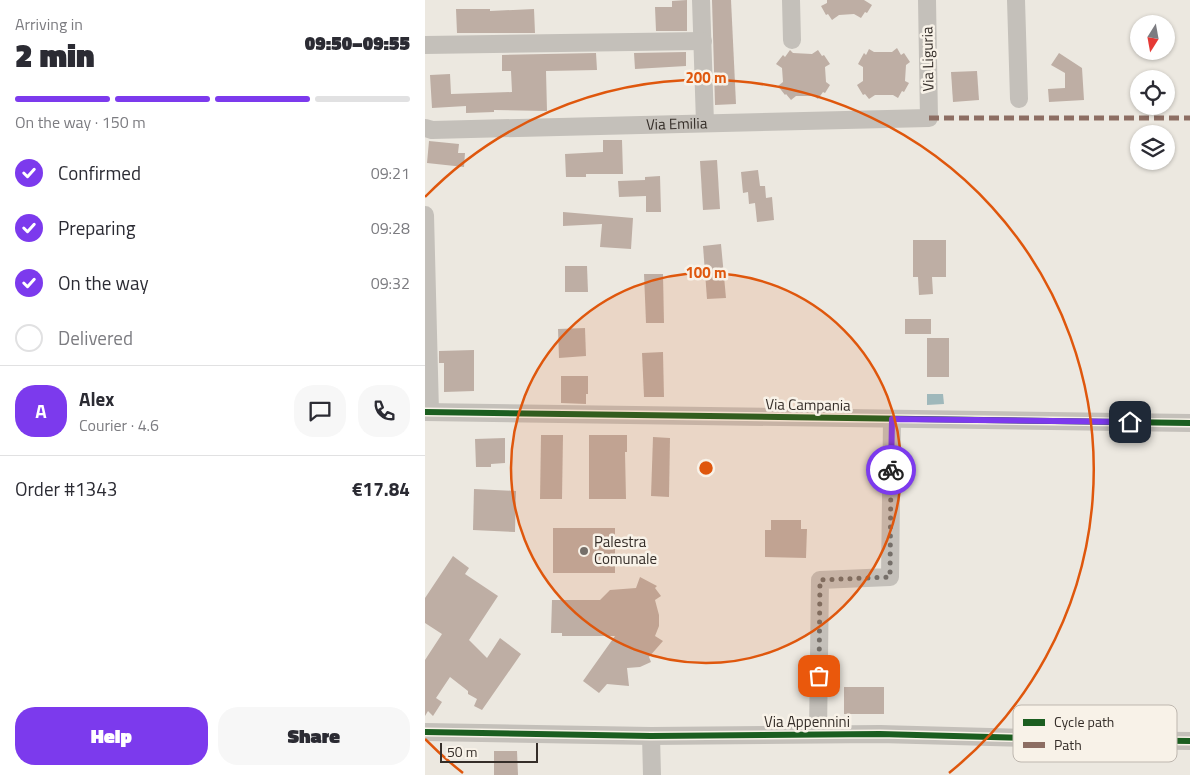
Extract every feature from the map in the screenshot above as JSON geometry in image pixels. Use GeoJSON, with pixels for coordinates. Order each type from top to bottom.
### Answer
{"type":"FeatureCollection","features":[{"type":"Feature","properties":{"kind":"street"},"geometry":{"type":"LineString","coordinates":[[701,0],[705,123]]}},
{"type":"Feature","properties":{"kind":"street"},"geometry":{"type":"LineString","coordinates":[[791,0],[792,40]]}},
{"type":"Feature","properties":{"kind":"street","name":"Via Liguria"},"geometry":{"type":"LineString","coordinates":[[927,0],[929,118]]}},
{"type":"Feature","properties":{"kind":"street"},"geometry":{"type":"LineString","coordinates":[[1016,0],[1019,99]]}},
{"type":"Feature","properties":{"kind":"street"},"geometry":{"type":"LineString","coordinates":[[425,45],[703,42]]}},
{"type":"Feature","properties":{"kind":"street","name":"Via Emilia"},"geometry":{"type":"LineString","coordinates":[[425,128],[442,130],[929,118]]}},
{"type":"Feature","properties":{"kind":"street"},"geometry":{"type":"LineString","coordinates":[[425,215],[428,412]]}},
{"type":"Feature","properties":{"kind":"street","name":"Via Campania"},"geometry":{"type":"LineString","coordinates":[[428,412],[1190,423]]}},
{"type":"Feature","properties":{"kind":"street"},"geometry":{"type":"LineString","coordinates":[[818,734],[820,580],[890,577],[892,419]]}},
{"type":"Feature","properties":{"kind":"street","name":"Via Appennini"},"geometry":{"type":"LineString","coordinates":[[425,732],[651,736],[818,734],[1013,738]]}},
{"type":"Feature","properties":{"kind":"street"},"geometry":{"type":"LineString","coordinates":[[651,736],[652,775]]}},
{"type":"Feature","properties":{"kind":"street","name":"Via Appennini"},"geometry":{"type":"LineString","coordinates":[[1177,741],[1190,741]]}},
{"type":"Feature","properties":{"kind":"water"},"geometry":{"type":"Polygon","coordinates":[[[927,394],[943,394],[944,404],[927,405],[927,394]]]}},
{"type":"Feature","properties":{"kind":"building"},"geometry":{"type":"Polygon","coordinates":[[[687,0],[687,31],[656,31],[655,7],[672,7],[672,1],[687,0]]]}},
{"type":"Feature","properties":{"kind":"building"},"geometry":{"type":"Polygon","coordinates":[[[712,0],[731,0],[736,104],[715,105],[712,0]]]}},
{"type":"Feature","properties":{"kind":"building"},"geometry":{"type":"Polygon","coordinates":[[[827,0],[864,0],[872,5],[861,18],[854,14],[839,15],[832,20],[828,14],[826,15],[821,6],[827,3],[827,0]]]}},
{"type":"Feature","properties":{"kind":"building"},"geometry":{"type":"Polygon","coordinates":[[[456,9],[490,9],[490,11],[534,9],[535,33],[457,33],[456,9]]]}},
{"type":"Feature","properties":{"kind":"building"},"geometry":{"type":"Polygon","coordinates":[[[897,48],[901,55],[904,53],[910,62],[906,65],[905,81],[909,83],[898,98],[893,95],[875,95],[869,99],[865,94],[863,95],[857,85],[863,81],[863,67],[858,64],[864,53],[866,55],[869,49],[874,52],[892,52],[897,48]]]}},
{"type":"Feature","properties":{"kind":"building"},"geometry":{"type":"Polygon","coordinates":[[[790,50],[793,53],[812,54],[818,50],[830,64],[825,67],[826,82],[830,85],[818,99],[814,96],[796,96],[791,100],[778,86],[783,82],[782,68],[776,64],[790,50]]]}},
{"type":"Feature","properties":{"kind":"building"},"geometry":{"type":"Polygon","coordinates":[[[686,52],[686,66],[635,69],[634,53],[686,52]]]}},
{"type":"Feature","properties":{"kind":"building"},"geometry":{"type":"Polygon","coordinates":[[[596,53],[597,70],[546,71],[547,111],[494,110],[494,112],[466,113],[466,106],[432,108],[430,75],[450,74],[451,94],[512,92],[511,71],[502,71],[502,55],[596,53]]]}},
{"type":"Feature","properties":{"kind":"building"},"geometry":{"type":"Polygon","coordinates":[[[1059,53],[1082,68],[1084,100],[1049,102],[1048,89],[1065,88],[1065,73],[1051,65],[1059,53]]]}},
{"type":"Feature","properties":{"kind":"building"},"geometry":{"type":"Polygon","coordinates":[[[977,71],[979,100],[953,102],[951,72],[977,71]]]}},
{"type":"Feature","properties":{"kind":"building"},"geometry":{"type":"Polygon","coordinates":[[[603,140],[622,140],[623,174],[586,174],[586,177],[566,177],[565,154],[603,152],[603,140]]]}},
{"type":"Feature","properties":{"kind":"building"},"geometry":{"type":"Polygon","coordinates":[[[429,141],[459,144],[458,153],[465,153],[464,167],[427,163],[429,141]]]}},
{"type":"Feature","properties":{"kind":"building"},"geometry":{"type":"Polygon","coordinates":[[[717,160],[720,209],[703,210],[700,161],[717,160]]]}},
{"type":"Feature","properties":{"kind":"building"},"geometry":{"type":"Polygon","coordinates":[[[758,170],[760,186],[765,186],[766,198],[772,197],[774,220],[757,222],[755,203],[749,204],[748,192],[743,193],[741,172],[758,170]]]}},
{"type":"Feature","properties":{"kind":"building"},"geometry":{"type":"Polygon","coordinates":[[[660,176],[661,212],[646,212],[646,196],[619,197],[618,181],[645,180],[645,177],[660,176]]]}},
{"type":"Feature","properties":{"kind":"building"},"geometry":{"type":"Polygon","coordinates":[[[563,212],[633,218],[631,249],[600,247],[602,224],[563,226],[563,212]]]}},
{"type":"Feature","properties":{"kind":"building"},"geometry":{"type":"Polygon","coordinates":[[[913,240],[946,240],[946,277],[932,277],[933,294],[919,295],[918,277],[913,277],[913,240]]]}},
{"type":"Feature","properties":{"kind":"building"},"geometry":{"type":"Polygon","coordinates":[[[721,244],[726,298],[707,299],[703,246],[721,244]]]}},
{"type":"Feature","properties":{"kind":"building"},"geometry":{"type":"Polygon","coordinates":[[[565,266],[587,266],[588,292],[565,292],[565,266]]]}},
{"type":"Feature","properties":{"kind":"building"},"geometry":{"type":"Polygon","coordinates":[[[644,274],[663,274],[664,323],[646,323],[644,274]]]}},
{"type":"Feature","properties":{"kind":"building"},"geometry":{"type":"Polygon","coordinates":[[[905,319],[931,319],[931,334],[905,334],[905,319]]]}},
{"type":"Feature","properties":{"kind":"building"},"geometry":{"type":"Polygon","coordinates":[[[585,328],[586,356],[559,358],[558,329],[585,328]]]}},
{"type":"Feature","properties":{"kind":"building"},"geometry":{"type":"Polygon","coordinates":[[[927,338],[949,338],[949,377],[927,377],[927,338]]]}},
{"type":"Feature","properties":{"kind":"building"},"geometry":{"type":"Polygon","coordinates":[[[474,350],[474,391],[444,392],[444,363],[439,363],[439,351],[474,350]]]}},
{"type":"Feature","properties":{"kind":"building"},"geometry":{"type":"Polygon","coordinates":[[[663,352],[664,397],[644,397],[642,353],[663,352]]]}},
{"type":"Feature","properties":{"kind":"building"},"geometry":{"type":"Polygon","coordinates":[[[561,376],[588,376],[586,404],[561,403],[561,376]]]}},
{"type":"Feature","properties":{"kind":"building"},"geometry":{"type":"Polygon","coordinates":[[[541,435],[563,435],[562,499],[540,499],[541,435]]]}},
{"type":"Feature","properties":{"kind":"building"},"geometry":{"type":"Polygon","coordinates":[[[589,435],[627,435],[627,452],[625,452],[626,499],[589,499],[589,435]]]}},
{"type":"Feature","properties":{"kind":"building"},"geometry":{"type":"Polygon","coordinates":[[[653,437],[670,438],[669,497],[651,496],[653,437]]]}},
{"type":"Feature","properties":{"kind":"building"},"geometry":{"type":"Polygon","coordinates":[[[505,438],[505,463],[491,464],[491,467],[476,467],[475,439],[505,438]]]}},
{"type":"Feature","properties":{"kind":"building"},"geometry":{"type":"Polygon","coordinates":[[[474,489],[516,491],[515,532],[473,530],[474,489]]]}},
{"type":"Feature","properties":{"kind":"building"},"geometry":{"type":"Polygon","coordinates":[[[771,520],[801,520],[801,529],[807,529],[806,558],[765,557],[765,530],[771,530],[771,520]]]}},
{"type":"Feature","properties":{"kind":"building","name":"Palestra Comunale"},"geometry":{"type":"Polygon","coordinates":[[[553,528],[615,528],[615,573],[553,573],[553,528]]]}},
{"type":"Feature","properties":{"kind":"building"},"geometry":{"type":"Polygon","coordinates":[[[453,556],[469,568],[465,574],[498,596],[469,640],[487,658],[500,638],[521,654],[482,710],[474,706],[477,699],[468,694],[468,691],[450,677],[436,698],[442,702],[433,716],[428,711],[425,716],[425,660],[442,634],[425,623],[425,598],[453,556]]]}},
{"type":"Feature","properties":{"kind":"building"},"geometry":{"type":"Polygon","coordinates":[[[640,577],[657,586],[655,588],[661,596],[655,600],[659,615],[659,626],[655,636],[663,641],[649,657],[651,662],[640,667],[627,668],[629,686],[607,684],[599,693],[583,681],[615,636],[562,636],[562,633],[551,633],[552,600],[600,600],[610,590],[636,588],[640,577]]]}},
{"type":"Feature","properties":{"kind":"building"},"geometry":{"type":"Polygon","coordinates":[[[844,687],[884,687],[884,714],[844,714],[844,687]]]}},
{"type":"Feature","properties":{"kind":"building"},"geometry":{"type":"Polygon","coordinates":[[[494,751],[517,751],[518,775],[494,775],[494,751]]]}},
{"type":"Feature","properties":{"kind":"marked path"},"geometry":{"type":"LineString","coordinates":[[929,118],[1190,118]]}},
{"type":"Feature","properties":{"kind":"cycle path"},"geometry":{"type":"LineString","coordinates":[[425,412],[1190,423]]}},
{"type":"Feature","properties":{"kind":"cycle path"},"geometry":{"type":"LineString","coordinates":[[425,732],[651,736],[880,734],[1013,738]]}},
{"type":"Feature","properties":{"kind":"cycle path"},"geometry":{"type":"LineString","coordinates":[[1177,741],[1190,741]]}},
{"type":"Feature","properties":{"kind":"way so far"},"geometry":{"type":"LineString","coordinates":[[819,676],[820,580],[890,577],[891,470]]}},
{"type":"Feature","properties":{"kind":"place","name":"Palestra Comunale"},"geometry":{"type":"Point","coordinates":[584,551]}},
{"type":"Feature","properties":{"kind":"route"},"geometry":{"type":"LineString","coordinates":[[891,470],[892,419],[1130,422]]}}]}
